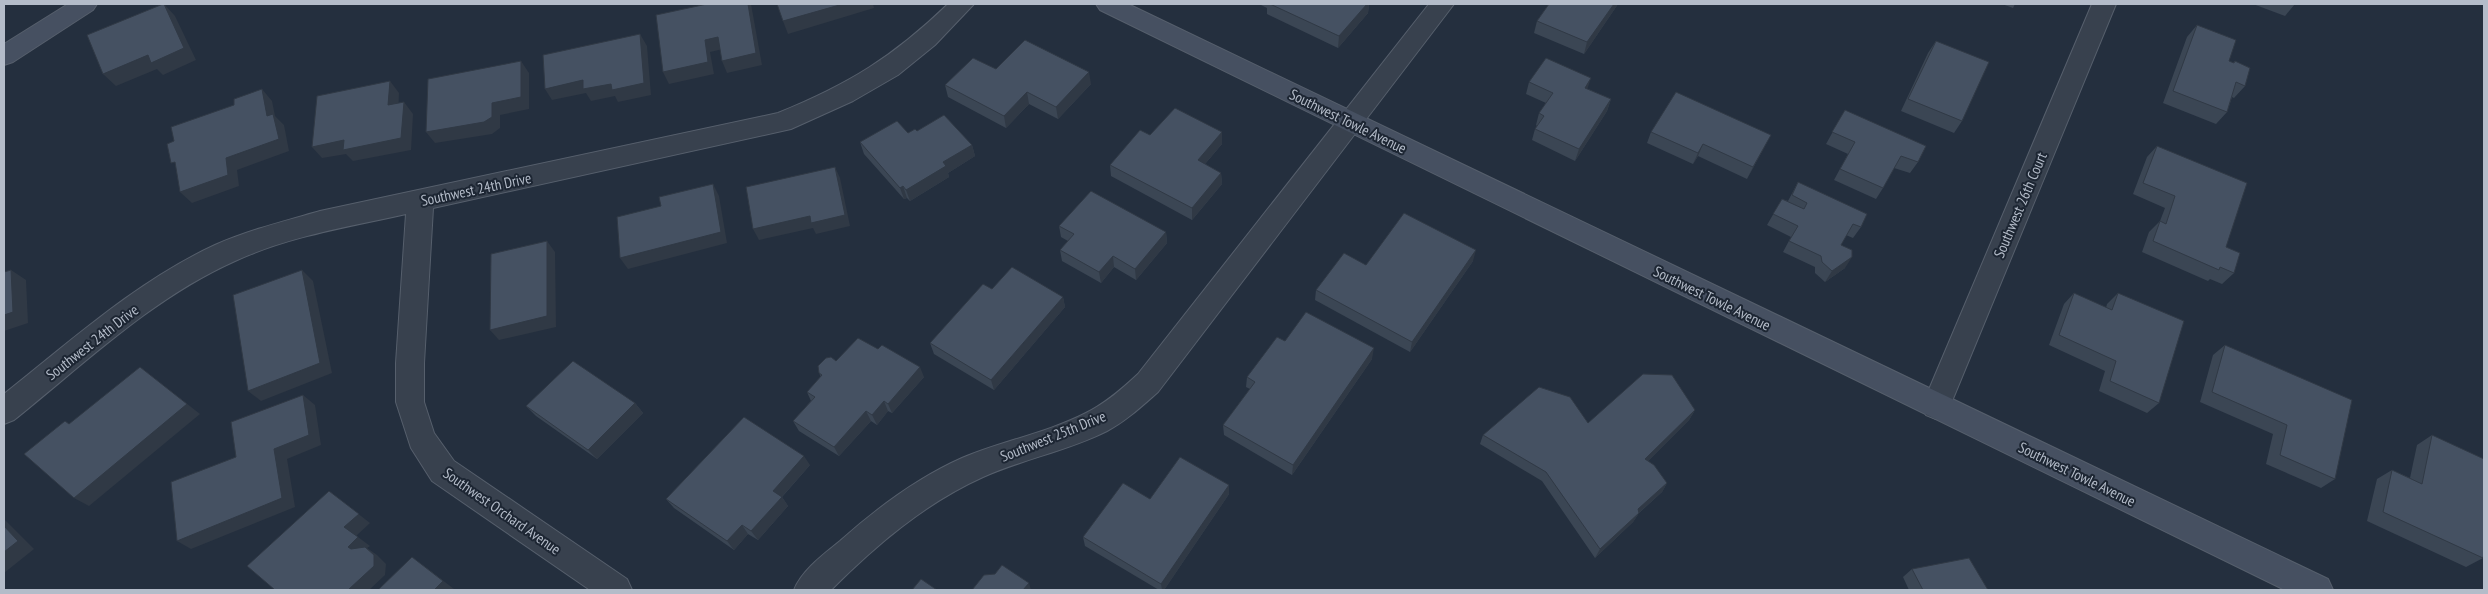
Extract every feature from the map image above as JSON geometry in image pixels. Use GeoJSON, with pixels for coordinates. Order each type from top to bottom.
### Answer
{"type":"FeatureCollection","features":[{"type":"Feature","properties":{"kind":"main road"},"geometry":{"type":"LineString","coordinates":[[4,56],[85,4]]}},
{"type":"Feature","properties":{"kind":"main road","name":"Southwest Towle Avenue"},"geometry":{"type":"LineString","coordinates":[[1108,4],[2317,590]]}},
{"type":"Feature","properties":{"kind":"street","name":"Southwest 24th Drive"},"geometry":{"type":"LineString","coordinates":[[4,410],[130,312],[176,280],[223,254],[272,235],[320,222],[782,122],[829,103],[872,80],[905,58],[962,4]]}},
{"type":"Feature","properties":{"kind":"street","name":"Southwest 25th Drive"},"geometry":{"type":"LineString","coordinates":[[810,590],[840,559],[882,524],[926,494],[971,469],[1069,433],[1112,413],[1148,383],[1442,4]]}},
{"type":"Feature","properties":{"kind":"street","name":"Southwest 26th Court"},"geometry":{"type":"LineString","coordinates":[[1936,406],[2104,4]]}},
{"type":"Feature","properties":{"kind":"street","name":"Southwest Orchard Avenue"},"geometry":{"type":"LineString","coordinates":[[420,201],[410,363],[410,402],[421,439],[443,471],[616,590]]}},
{"type":"Feature","properties":{"kind":"building"},"geometry":{"type":"Polygon","coordinates":[[[164,4],[184,48],[151,63],[148,55],[103,74],[87,35],[164,4]]]}},
{"type":"Feature","properties":{"kind":"building"},"geometry":{"type":"Polygon","coordinates":[[[707,4],[748,4],[756,53],[722,61],[718,37],[705,40],[708,62],[663,72],[656,15],[707,4]]]}},
{"type":"Feature","properties":{"kind":"building"},"geometry":{"type":"Polygon","coordinates":[[[777,4],[843,4],[783,21],[777,4]]]}},
{"type":"Feature","properties":{"kind":"building"},"geometry":{"type":"Polygon","coordinates":[[[1270,4],[1367,4],[1339,36],[1270,4]]]}},
{"type":"Feature","properties":{"kind":"building"},"geometry":{"type":"Polygon","coordinates":[[[1549,4],[1614,4],[1587,42],[1537,21],[1549,4]]]}},
{"type":"Feature","properties":{"kind":"building"},"geometry":{"type":"Polygon","coordinates":[[[2197,25],[2236,40],[2229,61],[2234,63],[2235,61],[2250,68],[2245,86],[2236,82],[2227,112],[2173,91],[2197,25]]]}},
{"type":"Feature","properties":{"kind":"building"},"geometry":{"type":"Polygon","coordinates":[[[640,34],[644,83],[612,90],[611,84],[583,89],[583,80],[545,89],[543,55],[640,34]]]}},
{"type":"Feature","properties":{"kind":"building"},"geometry":{"type":"Polygon","coordinates":[[[1025,40],[1089,72],[1056,107],[1027,92],[1004,116],[945,85],[973,58],[996,69],[1025,40]]]}},
{"type":"Feature","properties":{"kind":"building"},"geometry":{"type":"Polygon","coordinates":[[[1936,41],[1989,62],[1962,121],[1908,99],[1936,41]]]}},
{"type":"Feature","properties":{"kind":"building"},"geometry":{"type":"Polygon","coordinates":[[[1546,58],[1591,78],[1585,88],[1611,99],[1579,149],[1535,129],[1544,116],[1539,113],[1553,93],[1529,82],[1546,58]]]}},
{"type":"Feature","properties":{"kind":"building"},"geometry":{"type":"Polygon","coordinates":[[[521,61],[521,97],[492,103],[492,117],[484,122],[426,132],[428,79],[521,61]]]}},
{"type":"Feature","properties":{"kind":"building"},"geometry":{"type":"Polygon","coordinates":[[[390,81],[388,105],[404,102],[401,138],[343,150],[344,140],[312,147],[317,96],[390,81]]]}},
{"type":"Feature","properties":{"kind":"building"},"geometry":{"type":"Polygon","coordinates":[[[262,89],[267,116],[273,114],[279,139],[226,158],[228,175],[180,192],[175,162],[171,163],[167,144],[174,141],[171,127],[234,105],[234,99],[262,89]]]}},
{"type":"Feature","properties":{"kind":"building"},"geometry":{"type":"Polygon","coordinates":[[[1676,92],[1771,135],[1753,167],[1703,144],[1698,153],[1651,132],[1676,92]]]}},
{"type":"Feature","properties":{"kind":"building"},"geometry":{"type":"Polygon","coordinates":[[[1175,108],[1222,132],[1198,160],[1221,173],[1192,208],[1110,165],[1140,130],[1150,135],[1175,108]]]}},
{"type":"Feature","properties":{"kind":"building"},"geometry":{"type":"Polygon","coordinates":[[[1845,110],[1926,146],[1918,162],[1901,156],[1883,188],[1840,169],[1855,142],[1832,132],[1845,110]]]}},
{"type":"Feature","properties":{"kind":"building"},"geometry":{"type":"Polygon","coordinates":[[[944,115],[972,145],[943,162],[946,166],[906,190],[903,186],[900,188],[860,142],[897,121],[908,133],[915,129],[917,131],[944,115]]]}},
{"type":"Feature","properties":{"kind":"building"},"geometry":{"type":"Polygon","coordinates":[[[2157,146],[2247,183],[2226,247],[2240,253],[2234,273],[2220,267],[2219,270],[2153,241],[2160,221],[2166,224],[2175,196],[2143,183],[2157,146]]]}},
{"type":"Feature","properties":{"kind":"building"},"geometry":{"type":"Polygon","coordinates":[[[835,167],[845,215],[811,223],[810,216],[753,229],[746,187],[835,167]]]}},
{"type":"Feature","properties":{"kind":"building"},"geometry":{"type":"Polygon","coordinates":[[[1798,182],[1867,214],[1861,227],[1853,224],[1841,245],[1852,250],[1852,257],[1832,271],[1822,262],[1821,256],[1789,241],[1798,226],[1773,214],[1782,199],[1804,209],[1807,203],[1792,195],[1798,182]]]}},
{"type":"Feature","properties":{"kind":"building"},"geometry":{"type":"Polygon","coordinates":[[[713,184],[721,232],[620,258],[617,217],[661,206],[659,197],[713,184]]]}},
{"type":"Feature","properties":{"kind":"building"},"geometry":{"type":"Polygon","coordinates":[[[1091,191],[1166,232],[1135,269],[1113,256],[1099,272],[1060,250],[1074,234],[1059,226],[1091,191]]]}},
{"type":"Feature","properties":{"kind":"building"},"geometry":{"type":"Polygon","coordinates":[[[1404,213],[1476,250],[1412,342],[1316,290],[1344,253],[1366,265],[1404,213]]]}},
{"type":"Feature","properties":{"kind":"building"},"geometry":{"type":"Polygon","coordinates":[[[547,241],[547,316],[490,330],[491,254],[547,241]]]}},
{"type":"Feature","properties":{"kind":"building"},"geometry":{"type":"Polygon","coordinates":[[[1012,267],[1063,297],[991,380],[930,343],[983,284],[992,289],[1012,267]]]}},
{"type":"Feature","properties":{"kind":"building"},"geometry":{"type":"Polygon","coordinates":[[[11,270],[13,312],[4,315],[4,272],[11,270]]]}},
{"type":"Feature","properties":{"kind":"building"},"geometry":{"type":"Polygon","coordinates":[[[302,270],[320,363],[248,391],[233,295],[302,270]]]}},
{"type":"Feature","properties":{"kind":"building"},"geometry":{"type":"Polygon","coordinates":[[[2074,293],[2112,310],[2118,293],[2184,321],[2159,403],[2110,381],[2116,361],[2059,335],[2074,293]]]}},
{"type":"Feature","properties":{"kind":"building"},"geometry":{"type":"Polygon","coordinates":[[[1306,312],[1374,348],[1293,465],[1223,425],[1255,382],[1247,377],[1277,337],[1285,341],[1306,312]]]}},
{"type":"Feature","properties":{"kind":"building"},"geometry":{"type":"Polygon","coordinates":[[[858,338],[878,349],[882,345],[920,367],[888,404],[884,401],[872,415],[866,411],[834,447],[793,421],[815,397],[807,392],[822,375],[819,373],[818,366],[826,358],[831,357],[836,361],[858,338]]]}},
{"type":"Feature","properties":{"kind":"building"},"geometry":{"type":"Polygon","coordinates":[[[2225,345],[2352,400],[2335,479],[2280,455],[2287,425],[2212,392],[2225,345]]]}},
{"type":"Feature","properties":{"kind":"building"},"geometry":{"type":"Polygon","coordinates":[[[573,361],[635,403],[588,450],[526,406],[573,361]]]}},
{"type":"Feature","properties":{"kind":"building"},"geometry":{"type":"Polygon","coordinates":[[[140,367],[187,404],[74,498],[24,454],[65,421],[69,424],[140,367]]]}},
{"type":"Feature","properties":{"kind":"building"},"geometry":{"type":"Polygon","coordinates":[[[1643,374],[1672,375],[1695,410],[1645,459],[1654,465],[1667,483],[1638,509],[1639,513],[1600,549],[1546,472],[1483,435],[1539,387],[1570,397],[1588,423],[1643,374]]]}},
{"type":"Feature","properties":{"kind":"building"},"geometry":{"type":"Polygon","coordinates":[[[303,395],[309,435],[274,449],[282,498],[177,541],[171,482],[236,457],[231,422],[303,395]]]}},
{"type":"Feature","properties":{"kind":"building"},"geometry":{"type":"Polygon","coordinates":[[[744,417],[804,456],[773,491],[782,497],[751,531],[742,525],[727,541],[666,499],[744,417]]]}},
{"type":"Feature","properties":{"kind":"building"},"geometry":{"type":"Polygon","coordinates":[[[2432,435],[2484,459],[2483,558],[2383,512],[2392,470],[2422,484],[2432,435]]]}},
{"type":"Feature","properties":{"kind":"building"},"geometry":{"type":"Polygon","coordinates":[[[1180,457],[1229,485],[1161,584],[1083,537],[1123,483],[1150,499],[1180,457]]]}},
{"type":"Feature","properties":{"kind":"building"},"geometry":{"type":"Polygon","coordinates":[[[329,491],[359,514],[344,527],[358,537],[348,547],[351,549],[365,547],[374,555],[374,566],[348,590],[275,590],[247,566],[329,491]]]}},
{"type":"Feature","properties":{"kind":"building"},"geometry":{"type":"Polygon","coordinates":[[[4,526],[18,541],[4,552],[4,526]]]}},
{"type":"Feature","properties":{"kind":"building"},"geometry":{"type":"Polygon","coordinates":[[[412,557],[443,581],[434,590],[378,590],[412,557]]]}},
{"type":"Feature","properties":{"kind":"building"},"geometry":{"type":"Polygon","coordinates":[[[1969,558],[1988,590],[1923,590],[1912,569],[1969,558]]]}},
{"type":"Feature","properties":{"kind":"building"},"geometry":{"type":"Polygon","coordinates":[[[1002,565],[1029,583],[1023,590],[972,590],[984,575],[995,574],[1002,565]]]}},
{"type":"Feature","properties":{"kind":"building"},"geometry":{"type":"Polygon","coordinates":[[[921,579],[937,590],[912,590],[921,579]]]}}]}
